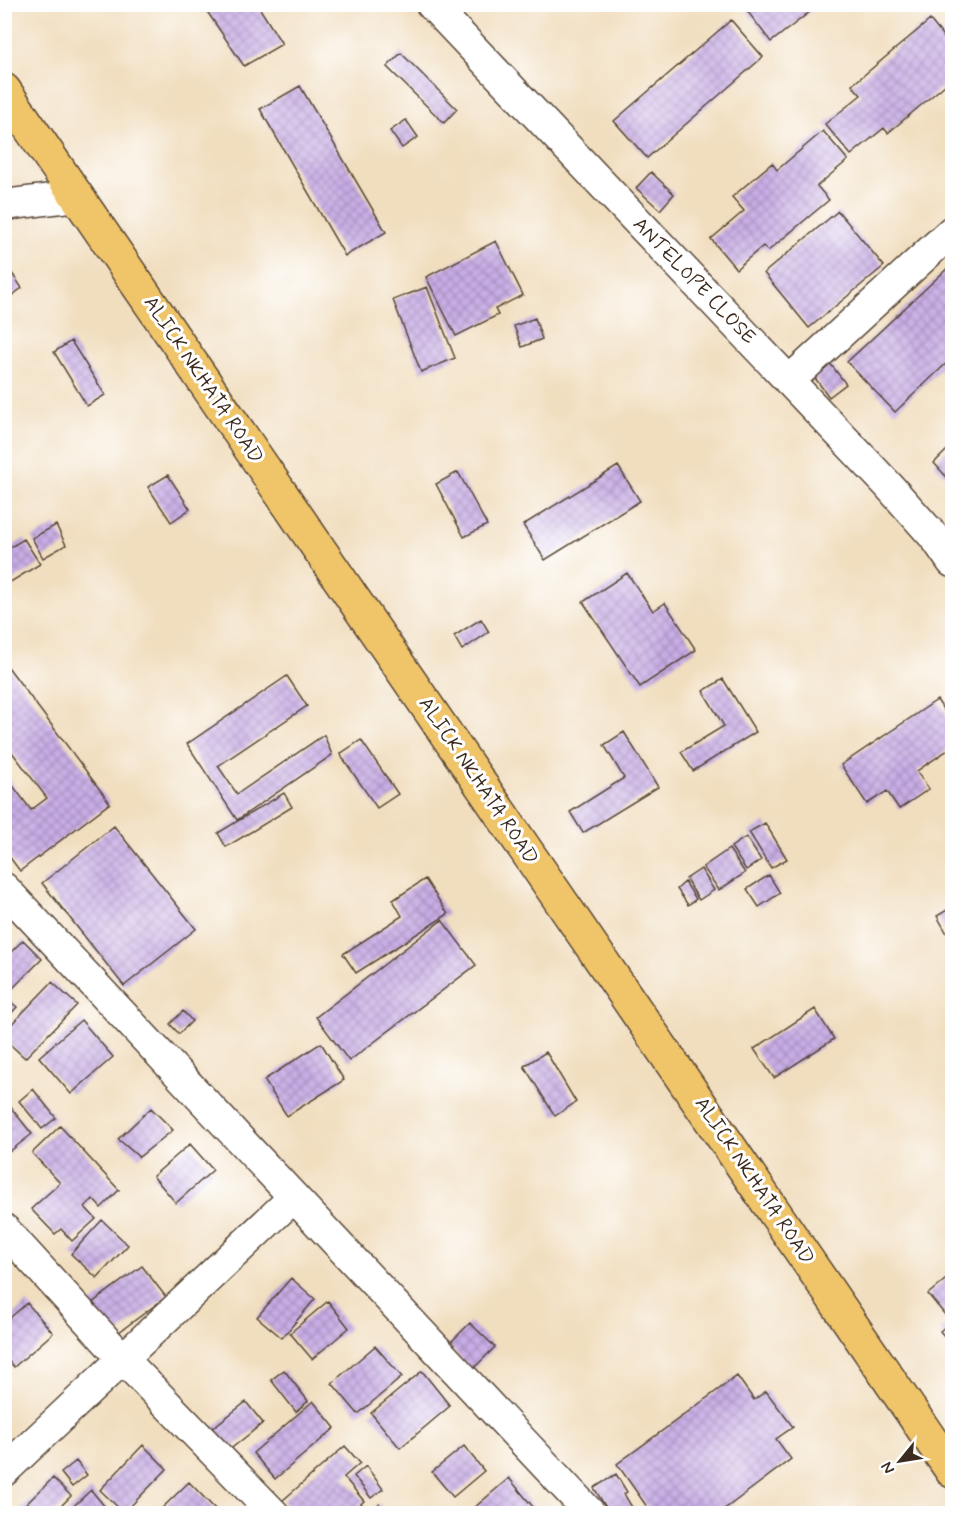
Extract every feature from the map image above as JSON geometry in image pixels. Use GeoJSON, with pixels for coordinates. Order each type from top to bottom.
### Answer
{"type":"FeatureCollection","features":[{"type":"Feature","properties":{"kind":"main road","name":"ALICK NKHATA ROAD"},"geometry":{"type":"LineString","coordinates":[[4,90],[952,1471]]}},
{"type":"Feature","properties":{"kind":"street","name":"ANTELOPE CLOSE"},"geometry":{"type":"LineString","coordinates":[[431,4],[888,485],[947,542]]}},
{"type":"Feature","properties":{"kind":"street"},"geometry":{"type":"LineString","coordinates":[[4,205],[77,196]]}},
{"type":"Feature","properties":{"kind":"street"},"geometry":{"type":"LineString","coordinates":[[789,381],[952,231]]}},
{"type":"Feature","properties":{"kind":"street"},"geometry":{"type":"LineString","coordinates":[[4,888],[591,1514]]}},
{"type":"Feature","properties":{"kind":"street"},"geometry":{"type":"LineString","coordinates":[[4,1471],[294,1197]]}},
{"type":"Feature","properties":{"kind":"street"},"geometry":{"type":"LineString","coordinates":[[4,1229],[123,1359],[274,1514]]}},
{"type":"Feature","properties":{"kind":"building"},"geometry":{"type":"Polygon","coordinates":[[[202,4],[257,4],[282,44],[244,66],[202,4]]]}},
{"type":"Feature","properties":{"kind":"building"},"geometry":{"type":"Polygon","coordinates":[[[758,4],[820,4],[771,42],[748,12],[758,4]]]}},
{"type":"Feature","properties":{"kind":"building"},"geometry":{"type":"Polygon","coordinates":[[[731,20],[763,57],[647,158],[614,121],[731,20]]]}},
{"type":"Feature","properties":{"kind":"building"},"geometry":{"type":"Polygon","coordinates":[[[930,20],[952,47],[952,79],[888,133],[884,128],[851,155],[825,124],[861,95],[852,85],[930,20]]]}},
{"type":"Feature","properties":{"kind":"building"},"geometry":{"type":"Polygon","coordinates":[[[401,53],[457,109],[444,123],[387,67],[401,53]]]}},
{"type":"Feature","properties":{"kind":"building"},"geometry":{"type":"Polygon","coordinates":[[[300,86],[386,232],[345,256],[260,109],[300,86]]]}},
{"type":"Feature","properties":{"kind":"building"},"geometry":{"type":"Polygon","coordinates":[[[406,120],[418,137],[402,148],[390,131],[406,120]]]}},
{"type":"Feature","properties":{"kind":"building"},"geometry":{"type":"Polygon","coordinates":[[[823,131],[848,160],[817,186],[829,200],[768,251],[763,246],[736,269],[711,239],[744,211],[732,197],[772,163],[777,170],[823,131]]]}},
{"type":"Feature","properties":{"kind":"building"},"geometry":{"type":"Polygon","coordinates":[[[651,172],[674,194],[660,210],[636,188],[651,172]]]}},
{"type":"Feature","properties":{"kind":"building"},"geometry":{"type":"Polygon","coordinates":[[[838,211],[884,266],[809,328],[764,273],[838,211]]]}},
{"type":"Feature","properties":{"kind":"building"},"geometry":{"type":"Polygon","coordinates":[[[496,241],[523,295],[495,309],[498,315],[456,336],[426,277],[496,241]]]}},
{"type":"Feature","properties":{"kind":"building"},"geometry":{"type":"Polygon","coordinates":[[[951,265],[952,358],[895,412],[847,362],[951,265]]]}},
{"type":"Feature","properties":{"kind":"building"},"geometry":{"type":"Polygon","coordinates":[[[7,266],[22,288],[4,301],[4,268],[7,266]]]}},
{"type":"Feature","properties":{"kind":"building"},"geometry":{"type":"Polygon","coordinates":[[[427,287],[455,358],[421,372],[393,300],[427,287]]]}},
{"type":"Feature","properties":{"kind":"building"},"geometry":{"type":"Polygon","coordinates":[[[535,318],[542,339],[522,347],[514,326],[535,318]]]}},
{"type":"Feature","properties":{"kind":"building"},"geometry":{"type":"Polygon","coordinates":[[[71,341],[105,395],[87,406],[54,352],[71,341]]]}},
{"type":"Feature","properties":{"kind":"building"},"geometry":{"type":"Polygon","coordinates":[[[829,362],[846,384],[829,397],[812,374],[829,362]]]}},
{"type":"Feature","properties":{"kind":"building"},"geometry":{"type":"Polygon","coordinates":[[[952,445],[952,483],[934,463],[952,445]]]}},
{"type":"Feature","properties":{"kind":"building"},"geometry":{"type":"Polygon","coordinates":[[[618,466],[640,501],[545,560],[523,525],[618,466]]]}},
{"type":"Feature","properties":{"kind":"building"},"geometry":{"type":"Polygon","coordinates":[[[458,472],[487,525],[464,537],[436,484],[458,472]]]}},
{"type":"Feature","properties":{"kind":"building"},"geometry":{"type":"Polygon","coordinates":[[[168,475],[190,509],[171,522],[148,487],[168,475]]]}},
{"type":"Feature","properties":{"kind":"building"},"geometry":{"type":"Polygon","coordinates":[[[56,525],[66,545],[43,558],[32,538],[56,525]]]}},
{"type":"Feature","properties":{"kind":"building"},"geometry":{"type":"Polygon","coordinates":[[[24,539],[40,564],[4,586],[4,551],[24,539]]]}},
{"type":"Feature","properties":{"kind":"building"},"geometry":{"type":"Polygon","coordinates":[[[627,573],[653,611],[665,603],[696,650],[640,687],[583,602],[627,573]]]}},
{"type":"Feature","properties":{"kind":"building"},"geometry":{"type":"Polygon","coordinates":[[[481,619],[489,632],[462,650],[454,636],[481,619]]]}},
{"type":"Feature","properties":{"kind":"building"},"geometry":{"type":"Polygon","coordinates":[[[5,663],[110,803],[20,871],[5,851],[5,775],[31,810],[47,798],[5,743],[5,663]]]}},
{"type":"Feature","properties":{"kind":"building"},"geometry":{"type":"Polygon","coordinates":[[[287,676],[307,706],[218,766],[237,794],[324,735],[332,755],[237,820],[187,744],[287,676]]]}},
{"type":"Feature","properties":{"kind":"building"},"geometry":{"type":"Polygon","coordinates":[[[723,679],[756,732],[693,771],[681,752],[724,726],[703,691],[723,679]]]}},
{"type":"Feature","properties":{"kind":"building"},"geometry":{"type":"Polygon","coordinates":[[[937,700],[952,722],[952,747],[917,771],[929,789],[899,809],[887,791],[867,804],[841,765],[937,700]]]}},
{"type":"Feature","properties":{"kind":"building"},"geometry":{"type":"Polygon","coordinates":[[[624,732],[658,787],[583,833],[570,812],[624,778],[604,745],[624,732]]]}},
{"type":"Feature","properties":{"kind":"building"},"geometry":{"type":"Polygon","coordinates":[[[361,740],[398,794],[377,808],[340,754],[361,740]]]}},
{"type":"Feature","properties":{"kind":"building"},"geometry":{"type":"Polygon","coordinates":[[[284,793],[292,807],[226,847],[218,833],[284,793]]]}},
{"type":"Feature","properties":{"kind":"building"},"geometry":{"type":"Polygon","coordinates":[[[765,823],[787,859],[771,868],[749,832],[765,823]]]}},
{"type":"Feature","properties":{"kind":"building"},"geometry":{"type":"Polygon","coordinates":[[[114,826],[196,929],[124,986],[42,883],[114,826]]]}},
{"type":"Feature","properties":{"kind":"building"},"geometry":{"type":"Polygon","coordinates":[[[746,837],[761,860],[746,870],[731,847],[746,837]]]}},
{"type":"Feature","properties":{"kind":"building"},"geometry":{"type":"Polygon","coordinates":[[[729,849],[745,873],[719,890],[703,867],[729,849]]]}},
{"type":"Feature","properties":{"kind":"building"},"geometry":{"type":"Polygon","coordinates":[[[701,869],[714,890],[699,900],[686,879],[701,869]]]}},
{"type":"Feature","properties":{"kind":"building"},"geometry":{"type":"Polygon","coordinates":[[[769,875],[780,893],[759,907],[747,889],[769,875]]]}},
{"type":"Feature","properties":{"kind":"building"},"geometry":{"type":"Polygon","coordinates":[[[425,879],[448,914],[356,973],[343,954],[402,916],[393,900],[425,879]]]}},
{"type":"Feature","properties":{"kind":"building"},"geometry":{"type":"Polygon","coordinates":[[[685,882],[696,899],[688,905],[677,889],[685,882]]]}},
{"type":"Feature","properties":{"kind":"building"},"geometry":{"type":"Polygon","coordinates":[[[952,907],[952,942],[937,916],[952,907]]]}},
{"type":"Feature","properties":{"kind":"building"},"geometry":{"type":"Polygon","coordinates":[[[442,920],[476,965],[349,1061],[316,1017],[442,920]]]}},
{"type":"Feature","properties":{"kind":"building"},"geometry":{"type":"Polygon","coordinates":[[[23,940],[42,959],[4,997],[4,959],[23,940]]]}},
{"type":"Feature","properties":{"kind":"building"},"geometry":{"type":"Polygon","coordinates":[[[52,982],[77,1005],[25,1058],[4,1039],[4,1032],[52,982]]]}},
{"type":"Feature","properties":{"kind":"building"},"geometry":{"type":"Polygon","coordinates":[[[10,1001],[17,1007],[4,1021],[4,1007],[10,1001]]]}},
{"type":"Feature","properties":{"kind":"building"},"geometry":{"type":"Polygon","coordinates":[[[815,1009],[834,1039],[774,1078],[754,1049],[815,1009]]]}},
{"type":"Feature","properties":{"kind":"building"},"geometry":{"type":"Polygon","coordinates":[[[183,1011],[192,1021],[179,1034],[170,1024],[183,1011]]]}},
{"type":"Feature","properties":{"kind":"building"},"geometry":{"type":"Polygon","coordinates":[[[81,1020],[113,1057],[71,1094],[39,1057],[81,1020]]]}},
{"type":"Feature","properties":{"kind":"building"},"geometry":{"type":"Polygon","coordinates":[[[321,1043],[344,1080],[287,1116],[264,1080],[321,1043]]]}},
{"type":"Feature","properties":{"kind":"building"},"geometry":{"type":"Polygon","coordinates":[[[546,1052],[576,1102],[555,1116],[524,1066],[546,1052]]]}},
{"type":"Feature","properties":{"kind":"building"},"geometry":{"type":"Polygon","coordinates":[[[33,1089],[56,1118],[42,1129],[19,1101],[33,1089]]]}},
{"type":"Feature","properties":{"kind":"building"},"geometry":{"type":"Polygon","coordinates":[[[4,1099],[32,1134],[4,1156],[4,1099]]]}},
{"type":"Feature","properties":{"kind":"building"},"geometry":{"type":"Polygon","coordinates":[[[151,1108],[173,1130],[139,1157],[118,1139],[151,1108]]]}},
{"type":"Feature","properties":{"kind":"building"},"geometry":{"type":"Polygon","coordinates":[[[60,1126],[119,1190],[101,1208],[93,1199],[85,1207],[96,1219],[72,1241],[61,1229],[55,1234],[31,1209],[60,1183],[32,1153],[60,1126]]]}},
{"type":"Feature","properties":{"kind":"building"},"geometry":{"type":"Polygon","coordinates":[[[190,1144],[213,1170],[176,1203],[153,1176],[190,1144]]]}},
{"type":"Feature","properties":{"kind":"building"},"geometry":{"type":"Polygon","coordinates":[[[102,1220],[128,1245],[97,1278],[71,1254],[102,1220]]]}},
{"type":"Feature","properties":{"kind":"building"},"geometry":{"type":"Polygon","coordinates":[[[142,1266],[166,1297],[111,1338],[88,1306],[142,1266]]]}},
{"type":"Feature","properties":{"kind":"building"},"geometry":{"type":"Polygon","coordinates":[[[952,1274],[952,1346],[940,1331],[951,1322],[928,1294],[952,1274]]]}},
{"type":"Feature","properties":{"kind":"building"},"geometry":{"type":"Polygon","coordinates":[[[291,1278],[315,1299],[282,1338],[257,1317],[291,1278]]]}},
{"type":"Feature","properties":{"kind":"building"},"geometry":{"type":"Polygon","coordinates":[[[328,1301],[349,1328],[312,1359],[290,1333],[328,1301]]]}},
{"type":"Feature","properties":{"kind":"building"},"geometry":{"type":"Polygon","coordinates":[[[27,1303],[53,1333],[14,1367],[4,1356],[4,1323],[27,1303]]]}},
{"type":"Feature","properties":{"kind":"building"},"geometry":{"type":"Polygon","coordinates":[[[470,1323],[495,1347],[472,1370],[448,1345],[470,1323]]]}},
{"type":"Feature","properties":{"kind":"building"},"geometry":{"type":"Polygon","coordinates":[[[375,1346],[402,1377],[358,1414],[332,1383],[375,1346]]]}},
{"type":"Feature","properties":{"kind":"building"},"geometry":{"type":"Polygon","coordinates":[[[284,1370],[308,1401],[296,1412],[271,1380],[284,1370]]]}},
{"type":"Feature","properties":{"kind":"building"},"geometry":{"type":"Polygon","coordinates":[[[422,1371],[450,1406],[400,1448],[371,1413],[422,1371]]]}},
{"type":"Feature","properties":{"kind":"building"},"geometry":{"type":"Polygon","coordinates":[[[737,1376],[754,1400],[766,1391],[793,1427],[776,1439],[791,1459],[718,1514],[652,1514],[617,1464],[737,1376]]]}},
{"type":"Feature","properties":{"kind":"building"},"geometry":{"type":"Polygon","coordinates":[[[313,1401],[335,1428],[275,1479],[253,1453],[313,1401]]]}},
{"type":"Feature","properties":{"kind":"building"},"geometry":{"type":"Polygon","coordinates":[[[246,1402],[263,1423],[228,1451],[211,1429],[246,1402]]]}},
{"type":"Feature","properties":{"kind":"building"},"geometry":{"type":"Polygon","coordinates":[[[143,1445],[167,1469],[124,1513],[100,1490],[143,1445]]]}},
{"type":"Feature","properties":{"kind":"building"},"geometry":{"type":"Polygon","coordinates":[[[345,1446],[360,1463],[344,1477],[364,1501],[350,1514],[293,1514],[282,1501],[345,1446]]]}},
{"type":"Feature","properties":{"kind":"building"},"geometry":{"type":"Polygon","coordinates":[[[464,1446],[484,1471],[453,1497],[432,1472],[464,1446]]]}},
{"type":"Feature","properties":{"kind":"building"},"geometry":{"type":"Polygon","coordinates":[[[76,1461],[87,1475],[72,1487],[61,1473],[76,1461]]]}},
{"type":"Feature","properties":{"kind":"building"},"geometry":{"type":"Polygon","coordinates":[[[366,1466],[383,1489],[371,1498],[354,1476],[366,1466]]]}},
{"type":"Feature","properties":{"kind":"building"},"geometry":{"type":"Polygon","coordinates":[[[616,1474],[636,1514],[610,1514],[594,1488],[616,1474]]]}},
{"type":"Feature","properties":{"kind":"building"},"geometry":{"type":"Polygon","coordinates":[[[53,1478],[71,1496],[53,1514],[16,1514],[53,1478]]]}},
{"type":"Feature","properties":{"kind":"building"},"geometry":{"type":"Polygon","coordinates":[[[509,1478],[533,1507],[525,1514],[467,1514],[509,1478]]]}},
{"type":"Feature","properties":{"kind":"building"},"geometry":{"type":"Polygon","coordinates":[[[189,1482],[220,1514],[156,1514],[189,1482]]]}},
{"type":"Feature","properties":{"kind":"building"},"geometry":{"type":"Polygon","coordinates":[[[91,1490],[111,1514],[65,1514],[91,1490]]]}},
{"type":"Feature","properties":{"kind":"building"},"geometry":{"type":"Polygon","coordinates":[[[379,1504],[387,1514],[367,1514],[379,1504]]]}}]}
